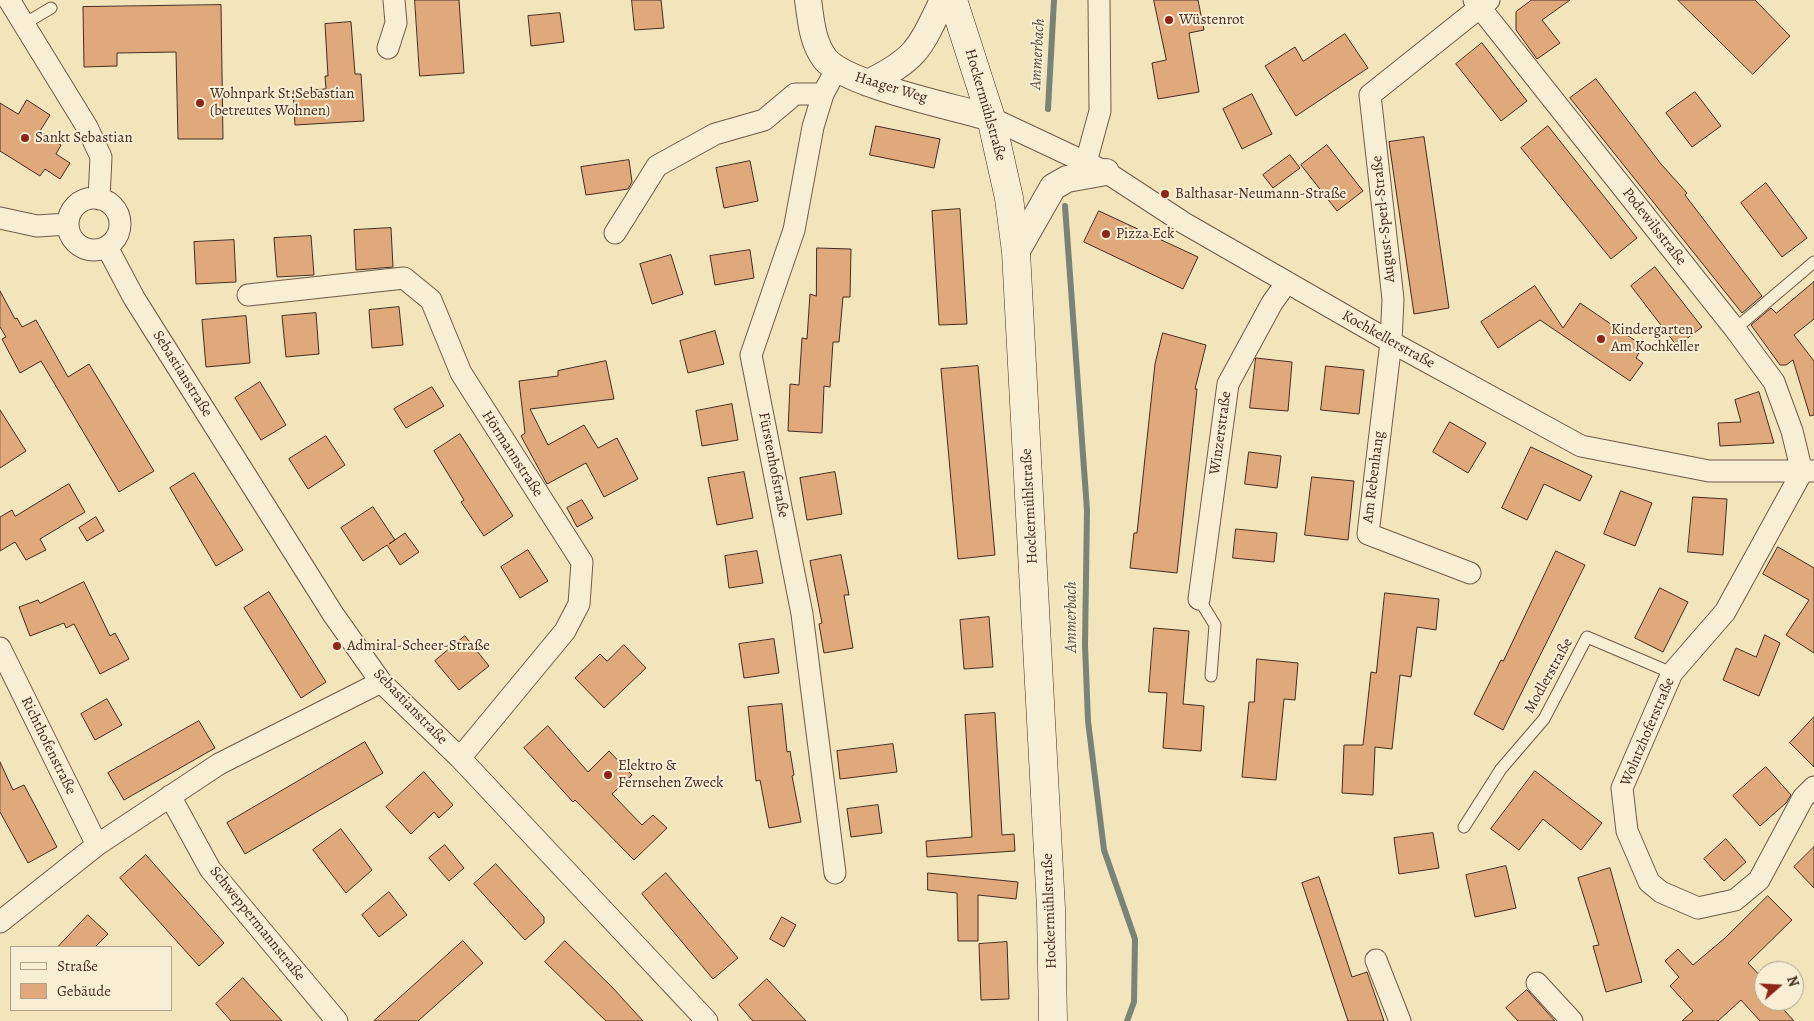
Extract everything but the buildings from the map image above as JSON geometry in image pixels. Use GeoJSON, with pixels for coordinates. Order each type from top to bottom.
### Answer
{"type":"FeatureCollection","features":[{"type":"Feature","properties":{"kind":"main road","name":"Hockermühlstraße"},"geometry":{"type":"LineString","coordinates":[[953,0],[991,118],[1009,198],[1016,252],[1050,878],[1052,1021]]}},
{"type":"Feature","properties":{"kind":"street"},"geometry":{"type":"LineString","coordinates":[[9,0],[87,127],[101,157],[99,198]]}},
{"type":"Feature","properties":{"kind":"street"},"geometry":{"type":"LineString","coordinates":[[388,48],[396,23],[394,0]]}},
{"type":"Feature","properties":{"kind":"street","name":"Haager Weg"},"geometry":{"type":"LineString","coordinates":[[808,0],[814,38],[826,59],[837,68],[851,77],[868,83],[991,118]]}},
{"type":"Feature","properties":{"kind":"street"},"geometry":{"type":"LineString","coordinates":[[868,83],[897,69],[920,47],[943,0]]}},
{"type":"Feature","properties":{"kind":"street"},"geometry":{"type":"LineString","coordinates":[[1016,252],[1053,187],[1096,167],[1100,111],[1099,0]]}},
{"type":"Feature","properties":{"kind":"street","name":"August-Sperl-Straße"},"geometry":{"type":"LineString","coordinates":[[1391,342],[1393,299],[1370,95],[1481,3]]}},
{"type":"Feature","properties":{"kind":"street","name":"Podewilsstraße"},"geometry":{"type":"LineString","coordinates":[[1481,3],[1735,329],[1774,382],[1808,471]]}},
{"type":"Feature","properties":{"kind":"street","name":"Fürstenhofstraße"},"geometry":{"type":"LineString","coordinates":[[835,873],[802,614],[751,355],[794,230],[814,127],[823,94],[837,68]]}},
{"type":"Feature","properties":{"kind":"street"},"geometry":{"type":"LineString","coordinates":[[615,233],[657,166],[715,134],[764,120],[795,94],[823,94]]}},
{"type":"Feature","properties":{"kind":"street","name":"Kochkellerstraße"},"geometry":{"type":"LineString","coordinates":[[991,118],[1096,167],[1184,223],[1391,342],[1581,446],[1709,471],[1808,471]]}},
{"type":"Feature","properties":{"kind":"street"},"geometry":{"type":"LineString","coordinates":[[99,198],[113,206],[120,220],[118,235],[107,247],[94,250],[80,246],[71,235],[68,224],[71,212],[76,206],[83,201],[99,198]]}},
{"type":"Feature","properties":{"kind":"street"},"geometry":{"type":"LineString","coordinates":[[0,218],[37,226],[68,224]]}},
{"type":"Feature","properties":{"kind":"street","name":"Sebastianstraße"},"geometry":{"type":"LineString","coordinates":[[107,247],[139,307],[333,614],[381,682],[460,758],[707,1021]]}},
{"type":"Feature","properties":{"kind":"street","name":"Hörmannstraße"},"geometry":{"type":"LineString","coordinates":[[248,296],[404,278],[431,300],[461,373],[582,562],[579,604],[565,630],[460,758]]}},
{"type":"Feature","properties":{"kind":"street","name":"Winzerstraße"},"geometry":{"type":"LineString","coordinates":[[1199,599],[1228,384],[1272,303],[1287,282]]}},
{"type":"Feature","properties":{"kind":"street","name":"Am Rebenhang"},"geometry":{"type":"LineString","coordinates":[[1391,342],[1368,534],[1470,573]]}},
{"type":"Feature","properties":{"kind":"street","name":"Wolntzhoferstraße"},"geometry":{"type":"LineString","coordinates":[[1808,471],[1726,612],[1672,673],[1622,788],[1627,831],[1649,882],[1661,892],[1698,908],[1735,900],[1759,880],[1803,798],[1814,787]]}},
{"type":"Feature","properties":{"kind":"street","name":"Richthofenstraße"},"geometry":{"type":"LineString","coordinates":[[0,648],[97,845]]}},
{"type":"Feature","properties":{"kind":"street"},"geometry":{"type":"LineString","coordinates":[[0,922],[97,845],[219,764],[381,682]]}},
{"type":"Feature","properties":{"kind":"street","name":"Schweppermannstraße"},"geometry":{"type":"LineString","coordinates":[[170,796],[210,869],[337,1021]]}},
{"type":"Feature","properties":{"kind":"street"},"geometry":{"type":"LineString","coordinates":[[1376,960],[1400,1021]]}},
{"type":"Feature","properties":{"kind":"street"},"geometry":{"type":"LineString","coordinates":[[1537,983],[1572,1021]]}},
{"type":"Feature","properties":{"kind":"lane"},"geometry":{"type":"LineString","coordinates":[[24,24],[50,8]]}},
{"type":"Feature","properties":{"kind":"lane"},"geometry":{"type":"LineString","coordinates":[[1735,329],[1814,262]]}},
{"type":"Feature","properties":{"kind":"lane"},"geometry":{"type":"LineString","coordinates":[[1199,599],[1215,624],[1211,676]]}},
{"type":"Feature","properties":{"kind":"lane","name":"Modlerstraße"},"geometry":{"type":"LineString","coordinates":[[1464,827],[1501,769],[1544,719],[1587,637],[1672,673]]}},
{"type":"Feature","properties":{"kind":"waterway","name":"Ammerbach"},"geometry":{"type":"LineString","coordinates":[[1048,109],[1054,0]]}},
{"type":"Feature","properties":{"kind":"waterway","name":"Ammerbach"},"geometry":{"type":"LineString","coordinates":[[1065,206],[1087,510],[1085,645],[1088,721],[1104,850],[1135,939],[1134,1002],[1127,1021]]}},
{"type":"Feature","properties":{"kind":"place","name":"Wüstenrot"},"geometry":{"type":"Point","coordinates":[1169,20]}},
{"type":"Feature","properties":{"kind":"place","name":"Wohnpark St.Sebastian (betreutes Wohnen)"},"geometry":{"type":"Point","coordinates":[200,103]}},
{"type":"Feature","properties":{"kind":"place","name":"Sankt Sebastian"},"geometry":{"type":"Point","coordinates":[25,138]}},
{"type":"Feature","properties":{"kind":"place","name":"Balthasar-Neumann-Straße"},"geometry":{"type":"Point","coordinates":[1165,194]}},
{"type":"Feature","properties":{"kind":"place","name":"Pizza Eck"},"geometry":{"type":"Point","coordinates":[1106,234]}},
{"type":"Feature","properties":{"kind":"place","name":"Kindergarten Am Kochkeller"},"geometry":{"type":"Point","coordinates":[1601,339]}},
{"type":"Feature","properties":{"kind":"place","name":"Admiral-Scheer-Straße"},"geometry":{"type":"Point","coordinates":[337,646]}},
{"type":"Feature","properties":{"kind":"place","name":"Elektro & Fernsehen Zweck"},"geometry":{"type":"Point","coordinates":[608,775]}}]}
